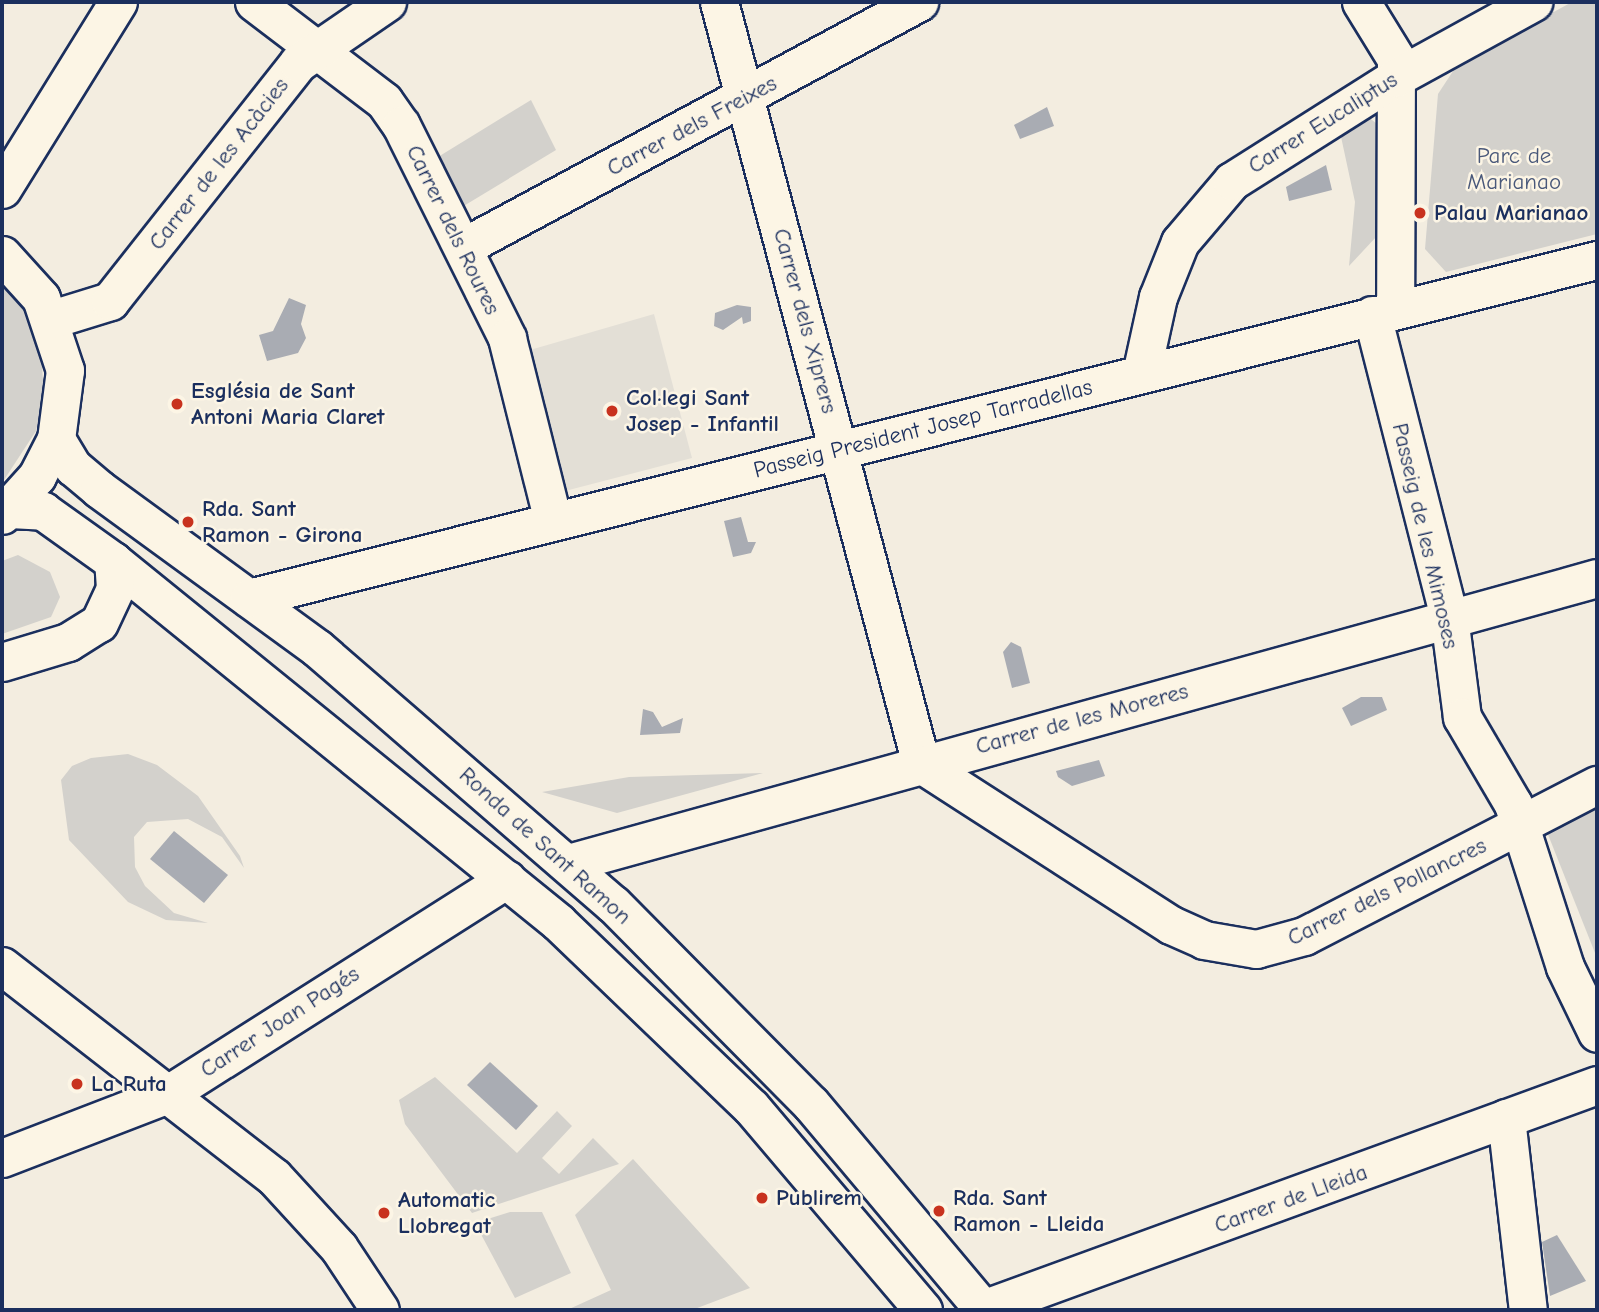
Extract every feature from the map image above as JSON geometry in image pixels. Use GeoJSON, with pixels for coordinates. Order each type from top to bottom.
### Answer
{"type":"FeatureCollection","features":[{"type":"Feature","properties":{"kind":"street"},"geometry":{"type":"LineString","coordinates":[[2,189],[118,2]]}},
{"type":"Feature","properties":{"kind":"street","name":"Carrer dels Roures"},"geometry":{"type":"LineString","coordinates":[[254,2],[314,46],[392,112],[507,338],[553,521]]}},
{"type":"Feature","properties":{"kind":"street","name":"Carrer de les Acàcies"},"geometry":{"type":"LineString","coordinates":[[52,320],[110,302],[314,46],[387,2]]}},
{"type":"Feature","properties":{"kind":"street","name":"Carrer dels Xiprers"},"geometry":{"type":"LineString","coordinates":[[719,2],[841,449],[921,764]]}},
{"type":"Feature","properties":{"kind":"street","name":"Carrer dels Freixes"},"geometry":{"type":"LineString","coordinates":[[463,247],[744,100],[919,2]]}},
{"type":"Feature","properties":{"kind":"street","name":"Passeig de les Mimoses"},"geometry":{"type":"LineString","coordinates":[[1361,2],[1396,59],[1383,312],[1449,617],[1462,717],[1499,774],[1565,967],[1597,1033]]}},
{"type":"Feature","properties":{"kind":"street","name":"Carrer Eucaliptus"},"geometry":{"type":"LineString","coordinates":[[1141,374],[1166,273],[1202,210],[1269,153],[1395,78],[1533,2]]}},
{"type":"Feature","properties":{"kind":"street"},"geometry":{"type":"LineString","coordinates":[[2,255],[28,279],[52,320],[65,370],[56,439],[6,512]]}},
{"type":"Feature","properties":{"kind":"street","name":"Passeig President Josep Tarradellas"},"geometry":{"type":"LineString","coordinates":[[249,598],[1597,260]]}},
{"type":"Feature","properties":{"kind":"street","name":"Ronda de Sant Ramon"},"geometry":{"type":"LineString","coordinates":[[56,439],[73,467],[99,489],[249,598],[568,863],[811,1104],[983,1310]]}},
{"type":"Feature","properties":{"kind":"street","name":"Ronda de Sant Ramon"},"geometry":{"type":"LineString","coordinates":[[6,512],[43,511],[113,561],[508,879],[703,1055],[842,1208],[923,1310]]}},
{"type":"Feature","properties":{"kind":"street"},"geometry":{"type":"LineString","coordinates":[[2,662],[68,642],[99,623],[115,588],[113,561]]}},
{"type":"Feature","properties":{"kind":"street","name":"Carrer de les Moreres"},"geometry":{"type":"LineString","coordinates":[[568,863],[1597,578]]}},
{"type":"Feature","properties":{"kind":"street","name":"Carrer dels Pollancres"},"geometry":{"type":"LineString","coordinates":[[921,764],[1171,925],[1229,947],[1256,949],[1304,936],[1516,830],[1597,785]]}},
{"type":"Feature","properties":{"kind":"street","name":"Carrer Joan Pagés"},"geometry":{"type":"LineString","coordinates":[[2,1158],[168,1094],[508,879]]}},
{"type":"Feature","properties":{"kind":"street"},"geometry":{"type":"LineString","coordinates":[[2,966],[274,1177],[339,1248],[380,1310]]}},
{"type":"Feature","properties":{"kind":"street","name":"Carrer de Lleida"},"geometry":{"type":"LineString","coordinates":[[983,1310],[1597,1085]]}},
{"type":"Feature","properties":{"kind":"street"},"geometry":{"type":"LineString","coordinates":[[1506,1118],[1528,1310]]}},
{"type":"Feature","properties":{"kind":"shaded area"},"geometry":{"type":"Polygon","coordinates":[[[1047,107],[1054,126],[1020,139],[1014,125],[1047,107]]]}},
{"type":"Feature","properties":{"kind":"shaded area"},"geometry":{"type":"Polygon","coordinates":[[[1326,165],[1332,190],[1289,201],[1286,187],[1326,165]]]}},
{"type":"Feature","properties":{"kind":"shaded area"},"geometry":{"type":"Polygon","coordinates":[[[289,298],[306,305],[301,324],[306,338],[298,353],[267,361],[259,335],[273,331],[289,298]]]}},
{"type":"Feature","properties":{"kind":"shaded area"},"geometry":{"type":"Polygon","coordinates":[[[737,305],[751,307],[751,321],[743,324],[742,317],[723,330],[714,326],[715,313],[737,305]]]}},
{"type":"Feature","properties":{"kind":"shaded area","name":"Col·legi Sant Josep - Infantil"},"geometry":{"type":"Polygon","coordinates":[[[654,314],[692,458],[565,491],[530,350],[654,314]]]}},
{"type":"Feature","properties":{"kind":"shaded area"},"geometry":{"type":"Polygon","coordinates":[[[741,517],[748,542],[756,542],[751,553],[733,557],[724,521],[741,517]]]}},
{"type":"Feature","properties":{"kind":"shaded area"},"geometry":{"type":"Polygon","coordinates":[[[1011,642],[1021,647],[1030,683],[1012,688],[1003,652],[1011,642]]]}},
{"type":"Feature","properties":{"kind":"shaded area"},"geometry":{"type":"Polygon","coordinates":[[[1361,697],[1382,697],[1387,710],[1351,726],[1342,708],[1361,697]]]}},
{"type":"Feature","properties":{"kind":"shaded area"},"geometry":{"type":"Polygon","coordinates":[[[643,709],[653,712],[662,727],[683,718],[680,733],[640,735],[643,709]]]}},
{"type":"Feature","properties":{"kind":"shaded area"},"geometry":{"type":"Polygon","coordinates":[[[1099,760],[1105,776],[1072,786],[1058,777],[1056,771],[1099,760]]]}},
{"type":"Feature","properties":{"kind":"shaded area"},"geometry":{"type":"Polygon","coordinates":[[[174,831],[228,875],[204,903],[150,859],[174,831]]]}},
{"type":"Feature","properties":{"kind":"shaded area"},"geometry":{"type":"Polygon","coordinates":[[[490,1062],[538,1106],[516,1130],[467,1085],[490,1062]]]}},
{"type":"Feature","properties":{"kind":"shaded area"},"geometry":{"type":"Polygon","coordinates":[[[1557,1235],[1586,1281],[1550,1296],[1542,1242],[1557,1235]]]}},
{"type":"Feature","properties":{"kind":"green space","name":"Parc de Marianao"},"geometry":{"type":"Polygon","coordinates":[[[1572,2],[1597,2],[1597,234],[1446,272],[1425,249],[1438,94],[1457,65],[1572,2]]]}},
{"type":"Feature","properties":{"kind":"green space"},"geometry":{"type":"Polygon","coordinates":[[[531,100],[556,150],[462,207],[438,157],[531,100]]]}},
{"type":"Feature","properties":{"kind":"green space"},"geometry":{"type":"Polygon","coordinates":[[[1367,116],[1377,124],[1377,236],[1349,266],[1355,202],[1340,132],[1367,116]]]}},
{"type":"Feature","properties":{"kind":"green space"},"geometry":{"type":"Polygon","coordinates":[[[2,281],[27,315],[41,353],[44,394],[36,431],[2,483],[2,281]]]}},
{"type":"Feature","properties":{"kind":"green space"},"geometry":{"type":"Polygon","coordinates":[[[18,555],[50,572],[60,597],[51,617],[2,634],[2,561],[18,555]]]}},
{"type":"Feature","properties":{"kind":"green space"},"geometry":{"type":"Polygon","coordinates":[[[128,754],[157,765],[198,796],[240,856],[244,868],[222,837],[188,819],[147,822],[134,837],[135,867],[145,886],[174,913],[208,923],[166,920],[128,902],[69,840],[61,780],[72,766],[91,758],[128,754]]]}},
{"type":"Feature","properties":{"kind":"green space"},"geometry":{"type":"Polygon","coordinates":[[[763,773],[617,813],[542,792],[629,777],[763,773]]]}},
{"type":"Feature","properties":{"kind":"green space"},"geometry":{"type":"Polygon","coordinates":[[[1597,806],[1597,958],[1547,832],[1597,806]]]}},
{"type":"Feature","properties":{"kind":"green space"},"geometry":{"type":"Polygon","coordinates":[[[435,1077],[517,1153],[557,1111],[572,1126],[542,1158],[559,1174],[593,1138],[619,1164],[472,1213],[405,1124],[399,1100],[435,1077]]]}},
{"type":"Feature","properties":{"kind":"green space"},"geometry":{"type":"Polygon","coordinates":[[[633,1159],[750,1288],[692,1310],[567,1310],[611,1290],[575,1215],[633,1159]]]}},
{"type":"Feature","properties":{"kind":"green space"},"geometry":{"type":"Polygon","coordinates":[[[510,1212],[542,1212],[571,1273],[515,1298],[475,1223],[510,1212]]]}},
{"type":"Feature","properties":{"kind":"place","name":"Palau Marianao"},"geometry":{"type":"Point","coordinates":[1420,213]}},
{"type":"Feature","properties":{"kind":"place","name":"Església de Sant Antoni Maria Claret"},"geometry":{"type":"Point","coordinates":[177,404]}},
{"type":"Feature","properties":{"kind":"place","name":"Col·legi Sant Josep - Infantil"},"geometry":{"type":"Point","coordinates":[612,411]}},
{"type":"Feature","properties":{"kind":"place","name":"Rda. Sant Ramon - Girona"},"geometry":{"type":"Point","coordinates":[188,522]}},
{"type":"Feature","properties":{"kind":"place","name":"La Ruta"},"geometry":{"type":"Point","coordinates":[77,1084]}},
{"type":"Feature","properties":{"kind":"place","name":"Publirem"},"geometry":{"type":"Point","coordinates":[762,1198]}},
{"type":"Feature","properties":{"kind":"place","name":"Rda. Sant Ramon - Lleida"},"geometry":{"type":"Point","coordinates":[939,1211]}},
{"type":"Feature","properties":{"kind":"place","name":"Automatic Llobregat"},"geometry":{"type":"Point","coordinates":[384,1213]}}]}
